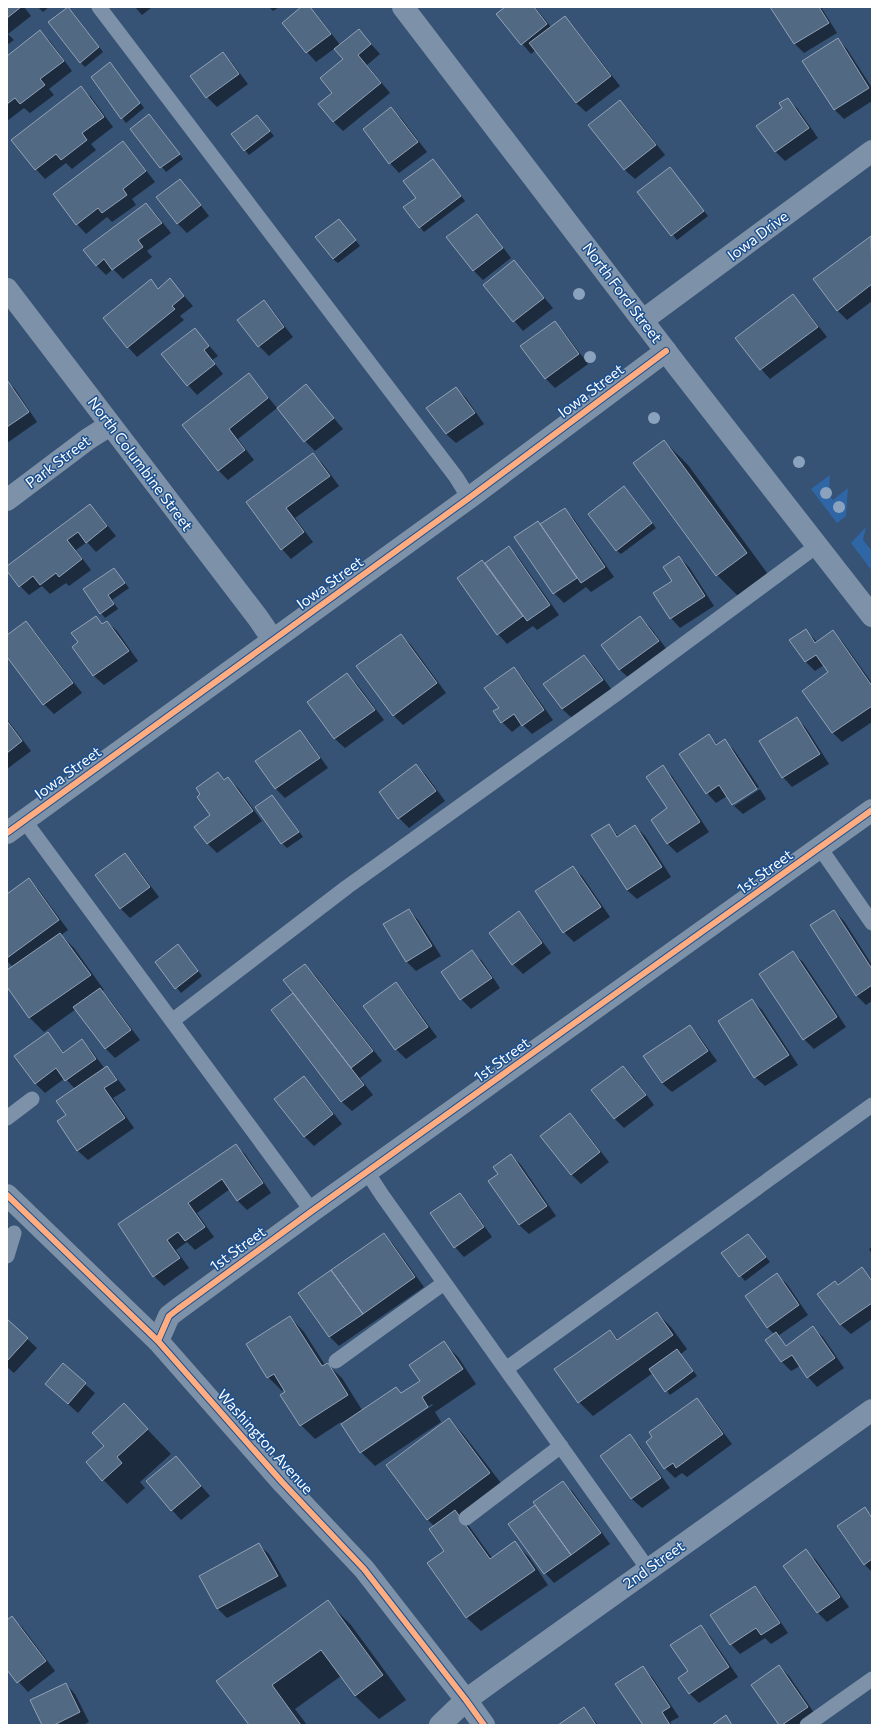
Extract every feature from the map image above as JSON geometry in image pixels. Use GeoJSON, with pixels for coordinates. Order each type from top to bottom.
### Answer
{"type":"FeatureCollection","features":[{"type":"Feature","properties":{"kind":"street","name":"North Ford Street"},"geometry":{"type":"LineString","coordinates":[[403,7],[666,351],[872,616]]}},
{"type":"Feature","properties":{"kind":"street","name":"Iowa Drive"},"geometry":{"type":"LineString","coordinates":[[643,320],[872,151]]}},
{"type":"Feature","properties":{"kind":"street","name":"North Columbine Street"},"geometry":{"type":"LineString","coordinates":[[7,289],[258,618],[273,640]]}},
{"type":"Feature","properties":{"kind":"street","name":"Iowa Street"},"geometry":{"type":"LineString","coordinates":[[7,832],[470,498],[666,351]]}},
{"type":"Feature","properties":{"kind":"street","name":"Park Street"},"geometry":{"type":"LineString","coordinates":[[7,500],[88,439],[110,425]]}},
{"type":"Feature","properties":{"kind":"street","name":"1st Street"},"geometry":{"type":"LineString","coordinates":[[158,1341],[169,1316],[312,1211],[872,810]]}},
{"type":"Feature","properties":{"kind":"street","name":"Washington Avenue"},"geometry":{"type":"LineString","coordinates":[[7,1195],[158,1341],[282,1482],[364,1570],[484,1725]]}},
{"type":"Feature","properties":{"kind":"street","name":"2nd Street"},"geometry":{"type":"LineString","coordinates":[[440,1725],[466,1700],[872,1410]]}},
{"type":"Feature","properties":{"kind":"lane"},"geometry":{"type":"LineString","coordinates":[[99,7],[456,477],[470,498]]}},
{"type":"Feature","properties":{"kind":"lane"},"geometry":{"type":"LineString","coordinates":[[172,1021],[347,887],[615,696],[818,545]]}},
{"type":"Feature","properties":{"kind":"lane"},"geometry":{"type":"LineString","coordinates":[[24,820],[312,1211]]}},
{"type":"Feature","properties":{"kind":"lane"},"geometry":{"type":"LineString","coordinates":[[820,848],[872,923]]}},
{"type":"Feature","properties":{"kind":"lane"},"geometry":{"type":"LineString","coordinates":[[7,1118],[32,1099]]}},
{"type":"Feature","properties":{"kind":"lane"},"geometry":{"type":"LineString","coordinates":[[506,1369],[872,1105]]}},
{"type":"Feature","properties":{"kind":"lane"},"geometry":{"type":"LineString","coordinates":[[367,1172],[648,1570]]}},
{"type":"Feature","properties":{"kind":"lane"},"geometry":{"type":"LineString","coordinates":[[7,1256],[14,1233]]}},
{"type":"Feature","properties":{"kind":"lane"},"geometry":{"type":"LineString","coordinates":[[336,1361],[444,1283]]}},
{"type":"Feature","properties":{"kind":"lane"},"geometry":{"type":"LineString","coordinates":[[466,1518],[561,1446]]}},
{"type":"Feature","properties":{"kind":"lane"},"geometry":{"type":"LineString","coordinates":[[807,1725],[872,1679]]}},
{"type":"Feature","properties":{"kind":"shaded area"},"geometry":{"type":"Polygon","coordinates":[[[830,475],[829,496],[833,500],[848,488],[846,516],[837,523],[811,489],[830,475]]]}},
{"type":"Feature","properties":{"kind":"shaded area"},"geometry":{"type":"Polygon","coordinates":[[[866,527],[863,540],[872,551],[872,571],[851,543],[866,527]]]}},
{"type":"Feature","properties":{"kind":"building"},"geometry":{"type":"Polygon","coordinates":[[[7,7],[21,7],[7,18],[7,7]]]}},
{"type":"Feature","properties":{"kind":"building"},"geometry":{"type":"Polygon","coordinates":[[[68,7],[99,47],[80,63],[48,22],[68,7]]]}},
{"type":"Feature","properties":{"kind":"building"},"geometry":{"type":"Polygon","coordinates":[[[301,7],[310,7],[331,34],[306,53],[282,23],[301,7]]]}},
{"type":"Feature","properties":{"kind":"building"},"geometry":{"type":"Polygon","coordinates":[[[505,7],[534,7],[547,24],[521,45],[496,14],[505,7]]]}},
{"type":"Feature","properties":{"kind":"building"},"geometry":{"type":"Polygon","coordinates":[[[770,7],[819,7],[829,23],[794,44],[770,7]]]}},
{"type":"Feature","properties":{"kind":"building"},"geometry":{"type":"Polygon","coordinates":[[[565,16],[611,76],[576,103],[529,43],[565,16]]]}},
{"type":"Feature","properties":{"kind":"building"},"geometry":{"type":"Polygon","coordinates":[[[359,29],[371,44],[358,55],[381,83],[333,122],[318,104],[332,93],[320,78],[343,59],[334,49],[359,29]]]}},
{"type":"Feature","properties":{"kind":"building"},"geometry":{"type":"Polygon","coordinates":[[[40,30],[64,61],[40,79],[45,85],[20,104],[15,98],[7,104],[7,56],[40,30]]]}},
{"type":"Feature","properties":{"kind":"building"},"geometry":{"type":"Polygon","coordinates":[[[838,38],[869,88],[834,110],[802,61],[838,38]]]}},
{"type":"Feature","properties":{"kind":"building"},"geometry":{"type":"Polygon","coordinates":[[[223,52],[239,74],[206,98],[190,76],[223,52]]]}},
{"type":"Feature","properties":{"kind":"building"},"geometry":{"type":"Polygon","coordinates":[[[110,62],[140,103],[121,119],[91,77],[110,62]]]}},
{"type":"Feature","properties":{"kind":"building"},"geometry":{"type":"Polygon","coordinates":[[[81,86],[104,117],[82,133],[87,140],[61,160],[56,154],[35,170],[11,140],[81,86]]]}},
{"type":"Feature","properties":{"kind":"building"},"geometry":{"type":"Polygon","coordinates":[[[788,98],[809,128],[775,152],[756,126],[782,108],[779,103],[788,98]]]}},
{"type":"Feature","properties":{"kind":"building"},"geometry":{"type":"Polygon","coordinates":[[[620,100],[656,145],[624,170],[588,125],[620,100]]]}},
{"type":"Feature","properties":{"kind":"building"},"geometry":{"type":"Polygon","coordinates":[[[391,107],[418,142],[389,164],[363,129],[391,107]]]}},
{"type":"Feature","properties":{"kind":"building"},"geometry":{"type":"Polygon","coordinates":[[[149,114],[180,154],[160,168],[130,129],[149,114]]]}},
{"type":"Feature","properties":{"kind":"building"},"geometry":{"type":"Polygon","coordinates":[[[257,115],[270,131],[244,151],[231,134],[257,115]]]}},
{"type":"Feature","properties":{"kind":"building"},"geometry":{"type":"Polygon","coordinates":[[[123,141],[146,171],[123,189],[127,195],[102,213],[98,208],[76,225],[53,194],[123,141]]]}},
{"type":"Feature","properties":{"kind":"building"},"geometry":{"type":"Polygon","coordinates":[[[433,159],[461,196],[419,228],[403,207],[416,198],[403,181],[433,159]]]}},
{"type":"Feature","properties":{"kind":"building"},"geometry":{"type":"Polygon","coordinates":[[[670,167],[704,211],[671,236],[637,192],[670,167]]]}},
{"type":"Feature","properties":{"kind":"building"},"geometry":{"type":"Polygon","coordinates":[[[180,179],[201,205],[177,224],[156,197],[180,179]]]}},
{"type":"Feature","properties":{"kind":"building"},"geometry":{"type":"Polygon","coordinates":[[[146,203],[162,223],[138,240],[143,247],[112,270],[104,259],[96,266],[83,250],[146,203]]]}},
{"type":"Feature","properties":{"kind":"building"},"geometry":{"type":"Polygon","coordinates":[[[477,214],[503,248],[473,271],[446,237],[477,214]]]}},
{"type":"Feature","properties":{"kind":"building"},"geometry":{"type":"Polygon","coordinates":[[[339,219],[356,240],[333,259],[315,237],[339,219]]]}},
{"type":"Feature","properties":{"kind":"building"},"geometry":{"type":"Polygon","coordinates":[[[871,236],[872,284],[837,311],[813,279],[871,236]]]}},
{"type":"Feature","properties":{"kind":"building"},"geometry":{"type":"Polygon","coordinates":[[[514,260],[544,298],[513,322],[483,285],[514,260]]]}},
{"type":"Feature","properties":{"kind":"building"},"geometry":{"type":"Polygon","coordinates":[[[170,278],[184,296],[172,306],[175,309],[127,348],[103,318],[151,279],[158,289],[170,278]]]}},
{"type":"Feature","properties":{"kind":"building"},"geometry":{"type":"Polygon","coordinates":[[[793,294],[818,327],[760,370],[735,338],[793,294]]]}},
{"type":"Feature","properties":{"kind":"building"},"geometry":{"type":"Polygon","coordinates":[[[264,300],[284,327],[258,347],[237,320],[264,300]]]}},
{"type":"Feature","properties":{"kind":"building"},"geometry":{"type":"Polygon","coordinates":[[[555,321],[579,354],[545,379],[520,346],[555,321]]]}},
{"type":"Feature","properties":{"kind":"building"},"geometry":{"type":"Polygon","coordinates":[[[195,328],[209,346],[204,350],[215,364],[187,386],[161,354],[195,328]]]}},
{"type":"Feature","properties":{"kind":"building"},"geometry":{"type":"Polygon","coordinates":[[[249,373],[268,398],[229,429],[245,450],[218,471],[182,425],[249,373]]]}},
{"type":"Feature","properties":{"kind":"building"},"geometry":{"type":"Polygon","coordinates":[[[7,380],[29,412],[7,427],[7,380]]]}},
{"type":"Feature","properties":{"kind":"building"},"geometry":{"type":"Polygon","coordinates":[[[306,384],[334,418],[304,442],[277,408],[306,384]]]}},
{"type":"Feature","properties":{"kind":"building"},"geometry":{"type":"Polygon","coordinates":[[[456,387],[475,413],[446,434],[426,408],[456,387]]]}},
{"type":"Feature","properties":{"kind":"building"},"geometry":{"type":"Polygon","coordinates":[[[664,440],[747,553],[716,576],[633,463],[664,440]]]}},
{"type":"Feature","properties":{"kind":"building"},"geometry":{"type":"Polygon","coordinates":[[[313,453],[330,476],[286,508],[304,532],[281,550],[246,502],[313,453]]]}},
{"type":"Feature","properties":{"kind":"building"},"geometry":{"type":"Polygon","coordinates":[[[624,486],[652,523],[616,551],[588,514],[624,486]]]}},
{"type":"Feature","properties":{"kind":"building"},"geometry":{"type":"Polygon","coordinates":[[[90,504],[107,526],[86,543],[78,532],[67,540],[82,559],[59,577],[56,573],[40,585],[33,576],[19,587],[7,571],[7,566],[90,504]]]}},
{"type":"Feature","properties":{"kind":"building"},"geometry":{"type":"Polygon","coordinates":[[[565,508],[605,567],[581,583],[540,524],[565,508]]]}},
{"type":"Feature","properties":{"kind":"building"},"geometry":{"type":"Polygon","coordinates":[[[538,521],[577,578],[553,594],[514,537],[538,521]]]}},
{"type":"Feature","properties":{"kind":"building"},"geometry":{"type":"Polygon","coordinates":[[[509,546],[550,605],[527,621],[485,563],[509,546]]]}},
{"type":"Feature","properties":{"kind":"building"},"geometry":{"type":"Polygon","coordinates":[[[679,556],[705,596],[670,619],[653,593],[672,581],[663,567],[679,556]]]}},
{"type":"Feature","properties":{"kind":"building"},"geometry":{"type":"Polygon","coordinates":[[[482,560],[523,616],[497,635],[457,578],[482,560]]]}},
{"type":"Feature","properties":{"kind":"building"},"geometry":{"type":"Polygon","coordinates":[[[114,568],[125,583],[108,595],[114,604],[100,614],[83,589],[114,568]]]}},
{"type":"Feature","properties":{"kind":"building"},"geometry":{"type":"Polygon","coordinates":[[[96,616],[102,624],[107,621],[129,651],[93,676],[72,647],[78,642],[71,633],[96,616]]]}},
{"type":"Feature","properties":{"kind":"building"},"geometry":{"type":"Polygon","coordinates":[[[640,616],[659,641],[619,670],[601,645],[640,616]]]}},
{"type":"Feature","properties":{"kind":"building"},"geometry":{"type":"Polygon","coordinates":[[[26,621],[73,683],[43,705],[7,657],[7,635],[26,621]]]}},
{"type":"Feature","properties":{"kind":"building"},"geometry":{"type":"Polygon","coordinates":[[[806,629],[815,643],[833,630],[872,686],[872,706],[832,733],[802,691],[828,672],[816,655],[805,662],[789,640],[806,629]]]}},
{"type":"Feature","properties":{"kind":"building"},"geometry":{"type":"Polygon","coordinates":[[[401,634],[437,683],[393,716],[356,666],[401,634]]]}},
{"type":"Feature","properties":{"kind":"building"},"geometry":{"type":"Polygon","coordinates":[[[584,655],[603,680],[562,709],[543,684],[584,655]]]}},
{"type":"Feature","properties":{"kind":"building"},"geometry":{"type":"Polygon","coordinates":[[[514,667],[544,710],[522,726],[514,714],[501,723],[493,711],[499,708],[484,688],[514,667]]]}},
{"type":"Feature","properties":{"kind":"building"},"geometry":{"type":"Polygon","coordinates":[[[347,673],[375,710],[334,739],[307,702],[347,673]]]}},
{"type":"Feature","properties":{"kind":"building"},"geometry":{"type":"Polygon","coordinates":[[[797,717],[820,754],[782,778],[759,741],[797,717]]]}},
{"type":"Feature","properties":{"kind":"building"},"geometry":{"type":"Polygon","coordinates":[[[7,721],[22,741],[7,753],[7,721]]]}},
{"type":"Feature","properties":{"kind":"building"},"geometry":{"type":"Polygon","coordinates":[[[300,730],[320,758],[275,789],[255,761],[300,730]]]}},
{"type":"Feature","properties":{"kind":"building"},"geometry":{"type":"Polygon","coordinates":[[[709,734],[716,745],[725,739],[757,789],[732,805],[719,785],[706,794],[679,754],[709,734]]]}},
{"type":"Feature","properties":{"kind":"building"},"geometry":{"type":"Polygon","coordinates":[[[416,764],[436,791],[398,819],[379,792],[416,764]]]}},
{"type":"Feature","properties":{"kind":"building"},"geometry":{"type":"Polygon","coordinates":[[[663,765],[700,822],[667,844],[651,820],[667,808],[646,777],[663,765]]]}},
{"type":"Feature","properties":{"kind":"building"},"geometry":{"type":"Polygon","coordinates":[[[218,772],[224,780],[228,777],[253,811],[207,844],[194,827],[210,815],[197,797],[200,794],[196,788],[218,772]]]}},
{"type":"Feature","properties":{"kind":"building"},"geometry":{"type":"Polygon","coordinates":[[[272,795],[299,832],[281,844],[255,807],[272,795]]]}},
{"type":"Feature","properties":{"kind":"building"},"geometry":{"type":"Polygon","coordinates":[[[609,824],[617,837],[635,825],[662,867],[627,890],[591,835],[609,824]]]}},
{"type":"Feature","properties":{"kind":"building"},"geometry":{"type":"Polygon","coordinates":[[[125,853],[150,887],[120,909],[95,875],[125,853]]]}},
{"type":"Feature","properties":{"kind":"building"},"geometry":{"type":"Polygon","coordinates":[[[573,866],[601,907],[563,933],[535,891],[573,866]]]}},
{"type":"Feature","properties":{"kind":"building"},"geometry":{"type":"Polygon","coordinates":[[[29,878],[59,920],[7,958],[7,894],[29,878]]]}},
{"type":"Feature","properties":{"kind":"building"},"geometry":{"type":"Polygon","coordinates":[[[409,909],[432,946],[406,962],[383,924],[409,909]]]}},
{"type":"Feature","properties":{"kind":"building"},"geometry":{"type":"Polygon","coordinates":[[[834,910],[872,969],[872,985],[856,996],[810,925],[834,910]]]}},
{"type":"Feature","properties":{"kind":"building"},"geometry":{"type":"Polygon","coordinates":[[[519,911],[542,943],[512,965],[489,933],[519,911]]]}},
{"type":"Feature","properties":{"kind":"building"},"geometry":{"type":"Polygon","coordinates":[[[60,933],[91,975],[29,1018],[7,987],[7,970],[60,933]]]}},
{"type":"Feature","properties":{"kind":"building"},"geometry":{"type":"Polygon","coordinates":[[[178,944],[198,971],[175,989],[155,962],[178,944]]]}},
{"type":"Feature","properties":{"kind":"building"},"geometry":{"type":"Polygon","coordinates":[[[472,950],[492,978],[460,1000],[441,972],[472,950]]]}},
{"type":"Feature","properties":{"kind":"building"},"geometry":{"type":"Polygon","coordinates":[[[793,951],[837,1017],[803,1040],[759,974],[793,951]]]}},
{"type":"Feature","properties":{"kind":"building"},"geometry":{"type":"Polygon","coordinates":[[[305,964],[373,1051],[351,1068],[283,980],[305,964]]]}},
{"type":"Feature","properties":{"kind":"building"},"geometry":{"type":"Polygon","coordinates":[[[396,982],[428,1027],[395,1050],[363,1006],[396,982]]]}},
{"type":"Feature","properties":{"kind":"building"},"geometry":{"type":"Polygon","coordinates":[[[100,988],[131,1030],[105,1049],[73,1007],[100,988]]]}},
{"type":"Feature","properties":{"kind":"building"},"geometry":{"type":"Polygon","coordinates":[[[293,993],[364,1085],[341,1102],[271,1010],[293,993]]]}},
{"type":"Feature","properties":{"kind":"building"},"geometry":{"type":"Polygon","coordinates":[[[752,999],[789,1055],[754,1078],[718,1021],[752,999]]]}},
{"type":"Feature","properties":{"kind":"building"},"geometry":{"type":"Polygon","coordinates":[[[690,1025],[708,1051],[662,1083],[643,1056],[690,1025]]]}},
{"type":"Feature","properties":{"kind":"building"},"geometry":{"type":"Polygon","coordinates":[[[48,1032],[63,1053],[82,1039],[96,1059],[65,1081],[56,1068],[35,1084],[14,1056],[48,1032]]]}},
{"type":"Feature","properties":{"kind":"building"},"geometry":{"type":"Polygon","coordinates":[[[107,1066],[117,1080],[104,1088],[125,1118],[77,1151],[57,1121],[66,1115],[56,1101],[107,1066]]]}},
{"type":"Feature","properties":{"kind":"building"},"geometry":{"type":"Polygon","coordinates":[[[623,1066],[646,1095],[614,1119],[591,1090],[623,1066]]]}},
{"type":"Feature","properties":{"kind":"building"},"geometry":{"type":"Polygon","coordinates":[[[304,1076],[333,1114],[304,1137],[274,1099],[304,1076]]]}},
{"type":"Feature","properties":{"kind":"building"},"geometry":{"type":"Polygon","coordinates":[[[570,1113],[600,1152],[571,1175],[540,1136],[570,1113]]]}},
{"type":"Feature","properties":{"kind":"building"},"geometry":{"type":"Polygon","coordinates":[[[236,1144],[263,1183],[237,1201],[222,1179],[188,1203],[205,1227],[185,1241],[178,1232],[167,1240],[180,1258],[153,1277],[118,1224],[236,1144]]]}},
{"type":"Feature","properties":{"kind":"building"},"geometry":{"type":"Polygon","coordinates":[[[511,1154],[547,1206],[519,1225],[488,1181],[498,1174],[493,1167],[511,1154]]]}},
{"type":"Feature","properties":{"kind":"building"},"geometry":{"type":"Polygon","coordinates":[[[460,1193],[484,1227],[454,1248],[430,1213],[460,1193]]]}},
{"type":"Feature","properties":{"kind":"building"},"geometry":{"type":"Polygon","coordinates":[[[384,1233],[415,1277],[363,1314],[331,1270],[384,1233]]]}},
{"type":"Feature","properties":{"kind":"building"},"geometry":{"type":"Polygon","coordinates":[[[748,1234],[766,1257],[739,1277],[721,1253],[748,1234]]]}},
{"type":"Feature","properties":{"kind":"building"},"geometry":{"type":"Polygon","coordinates":[[[862,1267],[872,1281],[872,1303],[840,1325],[817,1294],[835,1281],[838,1285],[862,1267]]]}},
{"type":"Feature","properties":{"kind":"building"},"geometry":{"type":"Polygon","coordinates":[[[331,1270],[363,1314],[329,1337],[298,1293],[331,1270]]]}},
{"type":"Feature","properties":{"kind":"building"},"geometry":{"type":"Polygon","coordinates":[[[777,1273],[799,1305],[767,1328],[745,1296],[777,1273]]]}},
{"type":"Feature","properties":{"kind":"building"},"geometry":{"type":"Polygon","coordinates":[[[657,1312],[673,1335],[578,1403],[554,1369],[610,1330],[617,1340],[657,1312]]]}},
{"type":"Feature","properties":{"kind":"building"},"geometry":{"type":"Polygon","coordinates":[[[290,1316],[322,1366],[328,1363],[348,1395],[300,1426],[280,1395],[285,1392],[274,1374],[267,1378],[246,1344],[290,1316]]]}},
{"type":"Feature","properties":{"kind":"building"},"geometry":{"type":"Polygon","coordinates":[[[7,1319],[28,1338],[7,1361],[7,1319]]]}},
{"type":"Feature","properties":{"kind":"building"},"geometry":{"type":"Polygon","coordinates":[[[813,1326],[835,1358],[807,1378],[792,1355],[781,1362],[765,1340],[776,1332],[786,1346],[813,1326]]]}},
{"type":"Feature","properties":{"kind":"building"},"geometry":{"type":"Polygon","coordinates":[[[444,1341],[463,1369],[422,1397],[428,1407],[360,1453],[341,1424],[396,1387],[401,1393],[420,1381],[409,1365],[444,1341]]]}},
{"type":"Feature","properties":{"kind":"building"},"geometry":{"type":"Polygon","coordinates":[[[677,1349],[693,1371],[665,1392],[649,1369],[677,1349]]]}},
{"type":"Feature","properties":{"kind":"building"},"geometry":{"type":"Polygon","coordinates":[[[63,1363],[86,1383],[68,1404],[45,1384],[63,1363]]]}},
{"type":"Feature","properties":{"kind":"building"},"geometry":{"type":"Polygon","coordinates":[[[697,1398],[723,1434],[676,1468],[673,1463],[664,1469],[646,1442],[652,1437],[649,1432],[697,1398]]]}},
{"type":"Feature","properties":{"kind":"building"},"geometry":{"type":"Polygon","coordinates":[[[124,1403],[148,1429],[117,1457],[122,1463],[102,1481],[86,1462],[104,1446],[92,1433],[124,1403]]]}},
{"type":"Feature","properties":{"kind":"building"},"geometry":{"type":"Polygon","coordinates":[[[449,1418],[490,1473],[427,1520],[386,1465],[449,1418]]]}},
{"type":"Feature","properties":{"kind":"building"},"geometry":{"type":"Polygon","coordinates":[[[630,1434],[661,1478],[631,1499],[600,1456],[630,1434]]]}},
{"type":"Feature","properties":{"kind":"building"},"geometry":{"type":"Polygon","coordinates":[[[176,1456],[201,1486],[171,1511],[146,1481],[176,1456]]]}},
{"type":"Feature","properties":{"kind":"building"},"geometry":{"type":"Polygon","coordinates":[[[563,1481],[601,1533],[571,1555],[533,1502],[563,1481]]]}},
{"type":"Feature","properties":{"kind":"building"},"geometry":{"type":"Polygon","coordinates":[[[535,1505],[571,1555],[544,1574],[508,1524],[535,1505]]]}},
{"type":"Feature","properties":{"kind":"building"},"geometry":{"type":"Polygon","coordinates":[[[865,1507],[872,1518],[872,1559],[864,1565],[837,1526],[865,1507]]]}},
{"type":"Feature","properties":{"kind":"building"},"geometry":{"type":"Polygon","coordinates":[[[455,1510],[490,1559],[515,1541],[535,1570],[466,1618],[427,1563],[444,1551],[429,1529],[455,1510]]]}},
{"type":"Feature","properties":{"kind":"building"},"geometry":{"type":"Polygon","coordinates":[[[259,1543],[278,1576],[217,1609],[199,1576],[259,1543]]]}},
{"type":"Feature","properties":{"kind":"building"},"geometry":{"type":"Polygon","coordinates":[[[806,1549],[840,1597],[817,1613],[783,1566],[806,1549]]]}},
{"type":"Feature","properties":{"kind":"building"},"geometry":{"type":"Polygon","coordinates":[[[755,1586],[780,1623],[761,1635],[756,1628],[730,1645],[710,1615],[755,1586]]]}},
{"type":"Feature","properties":{"kind":"building"},"geometry":{"type":"Polygon","coordinates":[[[328,1600],[383,1675],[355,1696],[321,1650],[272,1685],[301,1725],[249,1725],[216,1681],[328,1600]]]}},
{"type":"Feature","properties":{"kind":"building"},"geometry":{"type":"Polygon","coordinates":[[[12,1616],[46,1661],[17,1683],[7,1670],[7,1620],[12,1616]]]}},
{"type":"Feature","properties":{"kind":"building"},"geometry":{"type":"Polygon","coordinates":[[[701,1625],[729,1667],[689,1694],[678,1678],[688,1671],[670,1645],[701,1625]]]}},
{"type":"Feature","properties":{"kind":"building"},"geometry":{"type":"Polygon","coordinates":[[[779,1665],[808,1707],[782,1725],[779,1725],[751,1685],[779,1665]]]}},
{"type":"Feature","properties":{"kind":"building"},"geometry":{"type":"Polygon","coordinates":[[[643,1666],[670,1707],[662,1712],[670,1725],[643,1725],[615,1684],[643,1666]]]}},
{"type":"Feature","properties":{"kind":"building"},"geometry":{"type":"Polygon","coordinates":[[[66,1683],[80,1712],[54,1725],[42,1725],[30,1700],[66,1683]]]}},
{"type":"Feature","properties":{"kind":"building"},"geometry":{"type":"Polygon","coordinates":[[[584,1707],[596,1725],[558,1725],[584,1707]]]}},
{"type":"Feature","properties":{"kind":"building"},"geometry":{"type":"Polygon","coordinates":[[[726,1715],[732,1725],[712,1725],[726,1715]]]}},
{"type":"Feature","properties":{"kind":"cycle path"},"geometry":{"type":"LineString","coordinates":[[7,833],[469,498],[666,351]]}},
{"type":"Feature","properties":{"kind":"cycle path"},"geometry":{"type":"LineString","coordinates":[[158,1341],[169,1316],[178,1309],[312,1211],[872,810]]}},
{"type":"Feature","properties":{"kind":"cycle path"},"geometry":{"type":"LineString","coordinates":[[7,1195],[158,1341],[282,1482],[364,1569],[484,1725]]}}]}
